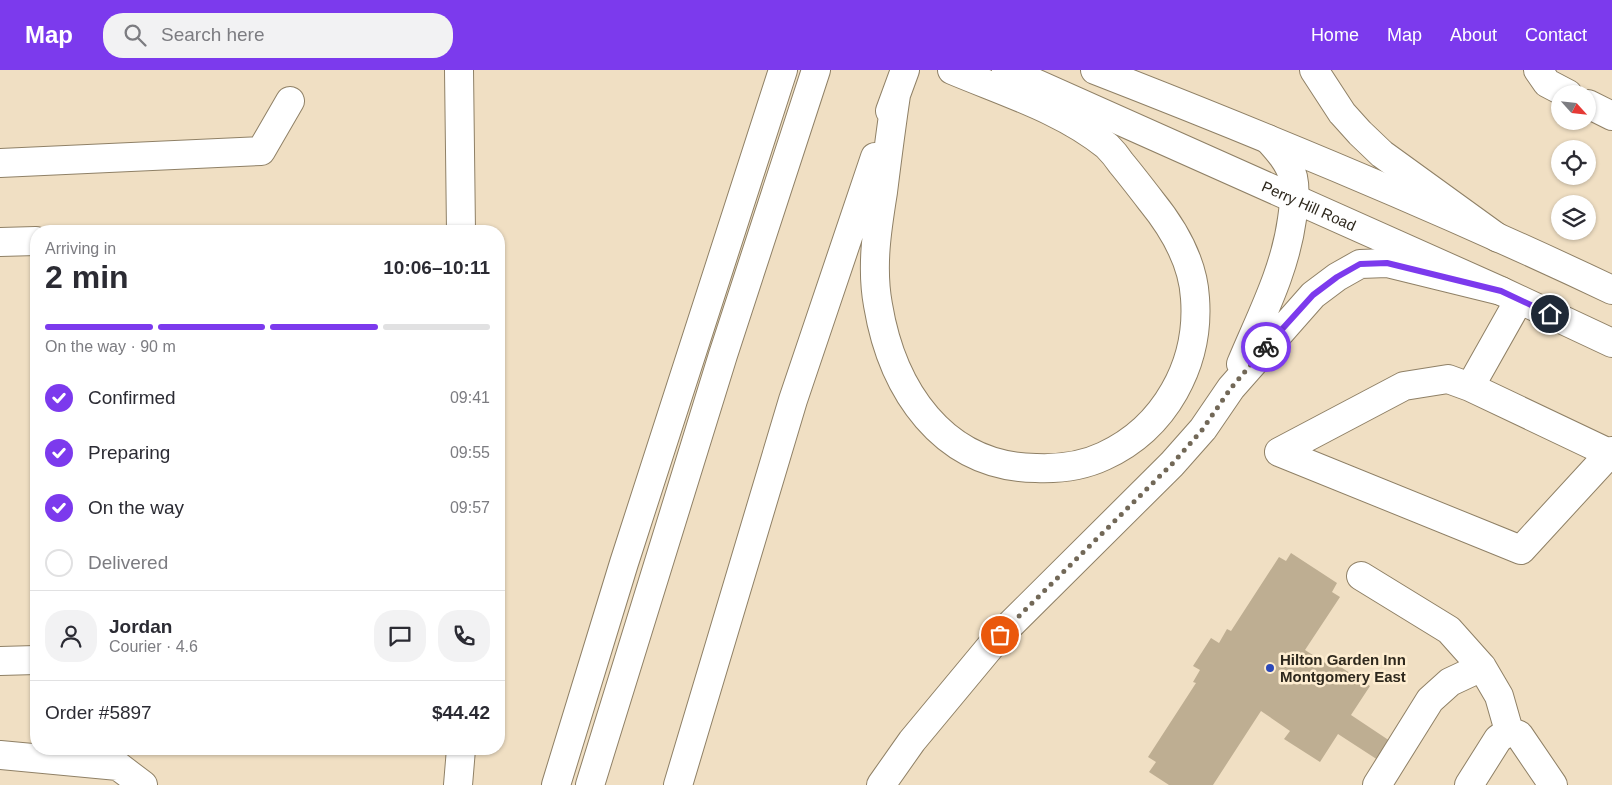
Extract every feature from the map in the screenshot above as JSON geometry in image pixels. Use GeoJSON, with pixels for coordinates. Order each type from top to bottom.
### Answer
{"type":"FeatureCollection","features":[{"type":"Feature","properties":{"kind":"main road"},"geometry":{"type":"LineString","coordinates":[[460,70],[461,225]]}},
{"type":"Feature","properties":{"kind":"main road"},"geometry":{"type":"LineString","coordinates":[[556,785],[624,563],[783,70]]}},
{"type":"Feature","properties":{"kind":"main road"},"geometry":{"type":"LineString","coordinates":[[590,785],[720,365],[816,70]]}},
{"type":"Feature","properties":{"kind":"main road"},"geometry":{"type":"LineString","coordinates":[[678,785],[793,400],[905,70]]}},
{"type":"Feature","properties":{"kind":"main road"},"geometry":{"type":"LineString","coordinates":[[896,96],[875,245],[877,303],[891,357],[901,379],[914,401],[938,430],[963,448],[987,460],[1022,468],[1057,469],[1095,460],[1107,455],[1140,433],[1162,411],[1177,389],[1188,365],[1195,334],[1195,298],[1193,284],[1183,251],[1168,221],[1109,147],[1073,124],[1034,93],[952,70]]}},
{"type":"Feature","properties":{"kind":"main road","name":"Perry Hill Road"},"geometry":{"type":"LineString","coordinates":[[1006,70],[1034,93],[1295,199],[1612,344]]}},
{"type":"Feature","properties":{"kind":"main road"},"geometry":{"type":"LineString","coordinates":[[1095,70],[1268,139],[1498,238],[1608,282]]}},
{"type":"Feature","properties":{"kind":"main road"},"geometry":{"type":"LineString","coordinates":[[1314,70],[1342,112],[1377,149],[1498,238]]}},
{"type":"Feature","properties":{"kind":"main road"},"geometry":{"type":"LineString","coordinates":[[1538,70],[1547,83],[1551,85]]}},
{"type":"Feature","properties":{"kind":"main road"},"geometry":{"type":"LineString","coordinates":[[0,162],[261,151],[290,101]]}},
{"type":"Feature","properties":{"kind":"main road"},"geometry":{"type":"LineString","coordinates":[[1596,108],[1612,116]]}},
{"type":"Feature","properties":{"kind":"main road"},"geometry":{"type":"LineString","coordinates":[[1231,388],[1280,272],[1290,238],[1295,199],[1293,176],[1282,154],[1268,139]]}},
{"type":"Feature","properties":{"kind":"main road"},"geometry":{"type":"LineString","coordinates":[[0,242],[30,240]]}},
{"type":"Feature","properties":{"kind":"main road"},"geometry":{"type":"LineString","coordinates":[[881,785],[912,741],[1000,635],[1172,464],[1202,430],[1231,388],[1313,295],[1337,277],[1360,264],[1387,263],[1510,296],[1470,387]]}},
{"type":"Feature","properties":{"kind":"main road"},"geometry":{"type":"LineString","coordinates":[[1448,379],[1470,387],[1611,453],[1521,550],[1279,452],[1404,386],[1448,379]]}},
{"type":"Feature","properties":{"kind":"main road"},"geometry":{"type":"LineString","coordinates":[[1361,576],[1449,630],[1482,667],[1499,696],[1510,731],[1519,735],[1553,785]]}},
{"type":"Feature","properties":{"kind":"main road"},"geometry":{"type":"LineString","coordinates":[[0,661],[30,660]]}},
{"type":"Feature","properties":{"kind":"main road"},"geometry":{"type":"LineString","coordinates":[[1377,785],[1430,700],[1450,682],[1482,667]]}},
{"type":"Feature","properties":{"kind":"main road"},"geometry":{"type":"LineString","coordinates":[[1469,785],[1498,739],[1510,731]]}},
{"type":"Feature","properties":{"kind":"main road"},"geometry":{"type":"LineString","coordinates":[[0,755],[118,766],[143,785]]}},
{"type":"Feature","properties":{"kind":"main road"},"geometry":{"type":"LineString","coordinates":[[458,785],[460,755]]}},
{"type":"Feature","properties":{"kind":"building","name":"Hilton Garden Inn Montgomery East"},"geometry":{"type":"Polygon","coordinates":[[[1291,553],[1337,583],[1332,592],[1340,597],[1305,650],[1330,666],[1333,662],[1370,686],[1351,715],[1390,741],[1378,760],[1338,734],[1320,762],[1284,739],[1290,731],[1261,711],[1213,785],[1169,785],[1149,772],[1156,762],[1148,757],[1196,683],[1193,682],[1200,670],[1193,666],[1211,638],[1219,643],[1227,629],[1231,631],[1279,557],[1286,561],[1291,553]]]}},
{"type":"Feature","properties":{"kind":"way so far"},"geometry":{"type":"LineString","coordinates":[[1000,635],[1172,464],[1202,430],[1231,388],[1266,347]]}},
{"type":"Feature","properties":{"kind":"place","name":"Hilton Garden Inn Montgomery East"},"geometry":{"type":"Point","coordinates":[1270,668]}},
{"type":"Feature","properties":{"kind":"route"},"geometry":{"type":"LineString","coordinates":[[1266,347],[1313,295],[1337,277],[1360,264],[1387,263],[1501,291],[1550,314]]}}]}
